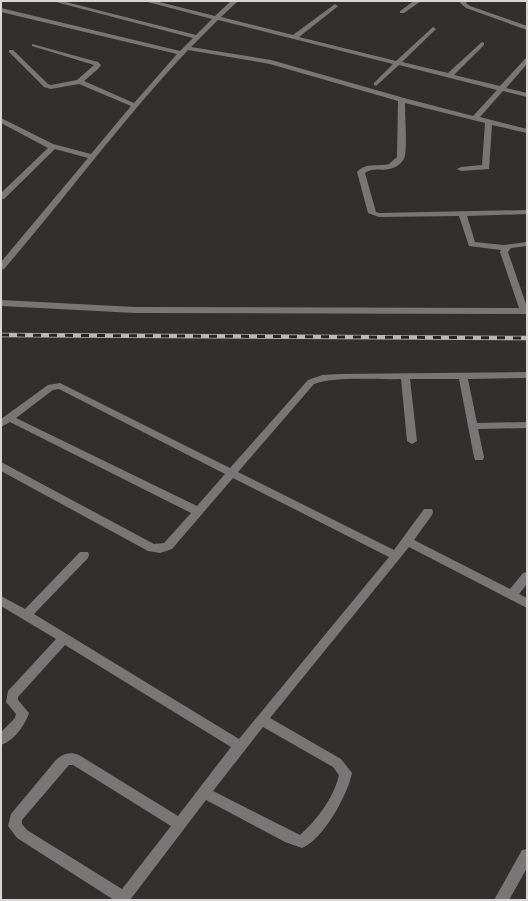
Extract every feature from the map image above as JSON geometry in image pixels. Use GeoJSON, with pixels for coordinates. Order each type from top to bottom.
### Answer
{"type":"FeatureCollection","features":[{"type":"Feature","properties":{"kind":"street"},"geometry":{"type":"LineString","coordinates":[[55,1],[69,2],[197,37]]}},
{"type":"Feature","properties":{"kind":"street"},"geometry":{"type":"LineString","coordinates":[[147,1],[527,95]]}},
{"type":"Feature","properties":{"kind":"street"},"geometry":{"type":"LineString","coordinates":[[1,267],[183,50],[234,1]]}},
{"type":"Feature","properties":{"kind":"street"},"geometry":{"type":"LineString","coordinates":[[402,12],[418,1]]}},
{"type":"Feature","properties":{"kind":"street"},"geometry":{"type":"LineString","coordinates":[[464,1],[463,3],[468,7],[527,28]]}},
{"type":"Feature","properties":{"kind":"street"},"geometry":{"type":"LineString","coordinates":[[295,37],[335,6]]}},
{"type":"Feature","properties":{"kind":"street"},"geometry":{"type":"LineString","coordinates":[[1,10],[183,50],[271,62],[402,100],[527,131]]}},
{"type":"Feature","properties":{"kind":"street"},"geometry":{"type":"LineString","coordinates":[[376,84],[433,29]]}},
{"type":"Feature","properties":{"kind":"street"},"geometry":{"type":"LineString","coordinates":[[449,76],[482,44]]}},
{"type":"Feature","properties":{"kind":"street"},"geometry":{"type":"LineString","coordinates":[[34,45],[96,63],[98,65],[96,68],[80,79],[80,82]]}},
{"type":"Feature","properties":{"kind":"street"},"geometry":{"type":"LineString","coordinates":[[10,51],[46,86],[51,87],[80,82],[136,106]]}},
{"type":"Feature","properties":{"kind":"street"},"geometry":{"type":"LineString","coordinates":[[475,118],[527,60]]}},
{"type":"Feature","properties":{"kind":"street"},"geometry":{"type":"LineString","coordinates":[[402,100],[401,157],[399,162],[390,167],[367,168],[361,172],[371,211],[379,215],[462,212],[527,212]]}},
{"type":"Feature","properties":{"kind":"street"},"geometry":{"type":"LineString","coordinates":[[1,120],[53,147],[94,157]]}},
{"type":"Feature","properties":{"kind":"street"},"geometry":{"type":"LineString","coordinates":[[461,169],[486,168],[489,121]]}},
{"type":"Feature","properties":{"kind":"street"},"geometry":{"type":"LineString","coordinates":[[1,197],[53,147]]}},
{"type":"Feature","properties":{"kind":"street"},"geometry":{"type":"LineString","coordinates":[[462,212],[472,244],[505,248],[512,245],[527,244]]}},
{"type":"Feature","properties":{"kind":"street"},"geometry":{"type":"LineString","coordinates":[[1,303],[135,310],[525,311],[504,252],[505,248]]}},
{"type":"Feature","properties":{"kind":"street"},"geometry":{"type":"LineString","coordinates":[[1,466],[152,548],[160,549],[168,546],[311,382],[322,378],[527,375]]}},
{"type":"Feature","properties":{"kind":"street"},"geometry":{"type":"LineString","coordinates":[[405,376],[412,442]]}},
{"type":"Feature","properties":{"kind":"street"},"geometry":{"type":"LineString","coordinates":[[463,376],[479,457]]}},
{"type":"Feature","properties":{"kind":"street"},"geometry":{"type":"LineString","coordinates":[[198,511],[5,421],[51,387],[60,386],[396,556]]}},
{"type":"Feature","properties":{"kind":"street"},"geometry":{"type":"LineString","coordinates":[[473,426],[527,425]]}},
{"type":"Feature","properties":{"kind":"street"},"geometry":{"type":"LineString","coordinates":[[180,824],[74,759],[66,759],[59,765],[16,818],[15,826],[22,834],[122,899],[180,824],[204,792],[240,746],[396,556],[428,512]]}},
{"type":"Feature","properties":{"kind":"street"},"geometry":{"type":"LineString","coordinates":[[407,542],[513,594],[527,603]]}},
{"type":"Feature","properties":{"kind":"street"},"geometry":{"type":"LineString","coordinates":[[26,615],[84,555]]}},
{"type":"Feature","properties":{"kind":"street"},"geometry":{"type":"LineString","coordinates":[[513,594],[527,576]]}},
{"type":"Feature","properties":{"kind":"street"},"geometry":{"type":"LineString","coordinates":[[1,600],[240,746]]}},
{"type":"Feature","properties":{"kind":"street"},"geometry":{"type":"LineString","coordinates":[[1,740],[20,721],[23,713],[12,702],[12,695],[64,638]]}},
{"type":"Feature","properties":{"kind":"street"},"geometry":{"type":"LineString","coordinates":[[204,792],[290,838],[302,842],[312,834],[345,784],[346,773],[337,763],[262,720]]}},
{"type":"Feature","properties":{"kind":"street"},"geometry":{"type":"LineString","coordinates":[[501,900],[527,855]]}},
{"type":"Feature","properties":{"kind":"railway"},"geometry":{"type":"LineString","coordinates":[[1,335],[527,338]]}}]}
